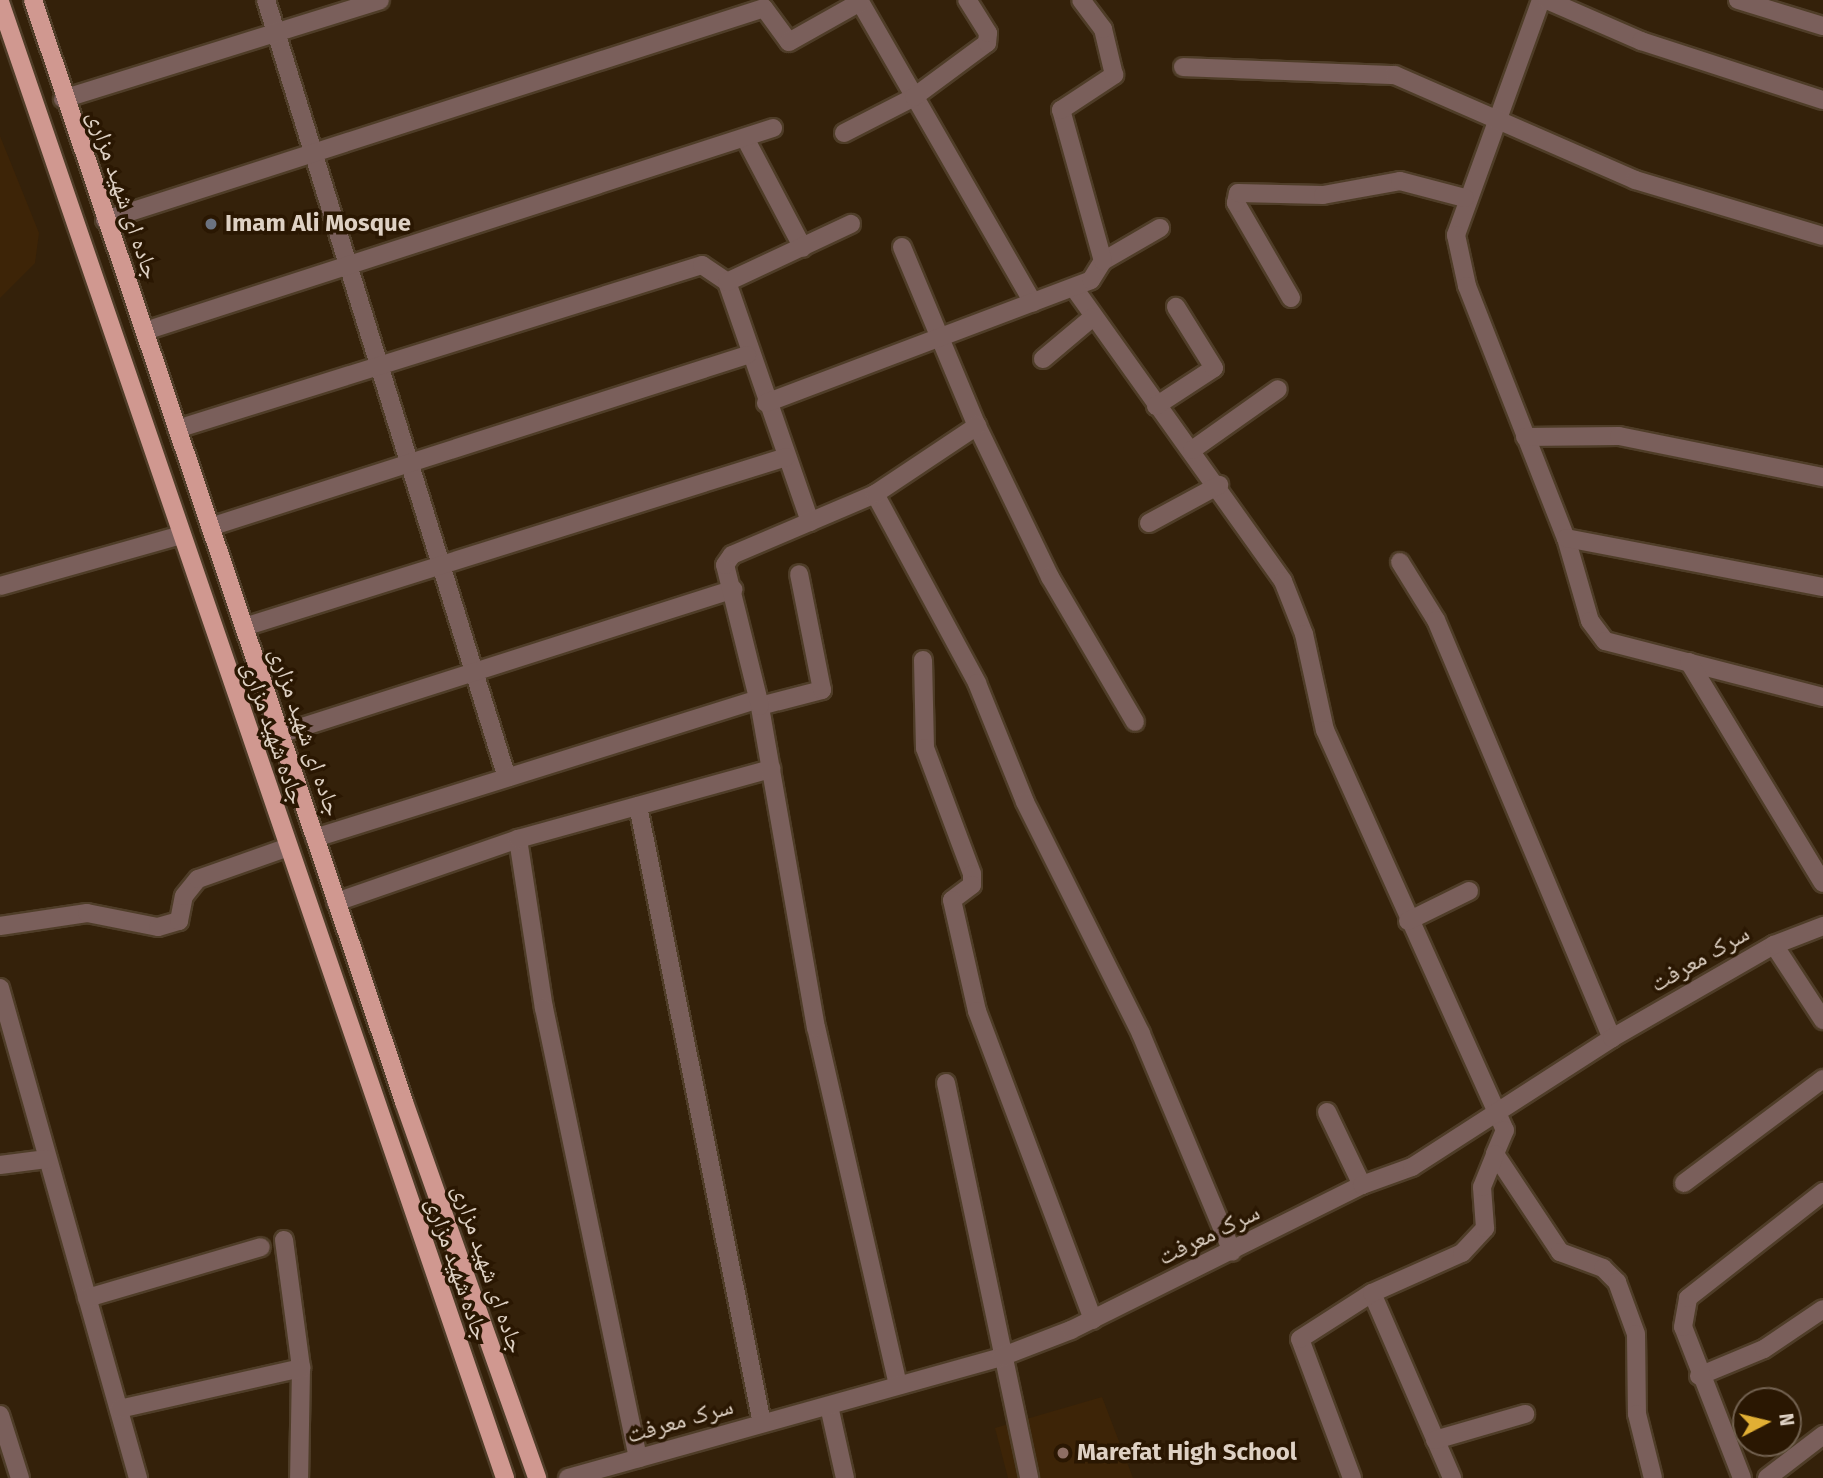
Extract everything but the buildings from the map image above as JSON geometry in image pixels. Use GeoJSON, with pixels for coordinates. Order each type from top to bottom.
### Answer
{"type":"FeatureCollection","features":[{"type":"Feature","properties":{"kind":"main road","name":"جاده ای شهید مزاری"},"geometry":{"type":"LineString","coordinates":[[33,0],[63,99],[145,331],[336,902],[537,1478]]}},
{"type":"Feature","properties":{"kind":"main road","name":"جاده شهید مزاری"},"geometry":{"type":"LineString","coordinates":[[0,2],[286,848],[505,1478]]}},
{"type":"Feature","properties":{"kind":"street"},"geometry":{"type":"LineString","coordinates":[[266,0],[444,561],[507,778]]}},
{"type":"Feature","properties":{"kind":"street"},"geometry":{"type":"LineString","coordinates":[[63,99],[380,0]]}},
{"type":"Feature","properties":{"kind":"street"},"geometry":{"type":"LineString","coordinates":[[844,133],[914,97],[987,43],[988,33],[967,0]]}},
{"type":"Feature","properties":{"kind":"street"},"geometry":{"type":"LineString","coordinates":[[1081,0],[1102,29],[1114,75],[1061,110],[1103,261]]}},
{"type":"Feature","properties":{"kind":"street"},"geometry":{"type":"LineString","coordinates":[[1541,0],[1465,198],[1456,235],[1467,286],[1566,538],[1590,621],[1605,641],[1823,696]]}},
{"type":"Feature","properties":{"kind":"street"},"geometry":{"type":"LineString","coordinates":[[1546,0],[1665,50],[1823,100]]}},
{"type":"Feature","properties":{"kind":"street"},"geometry":{"type":"LineString","coordinates":[[1738,0],[1823,26]]}},
{"type":"Feature","properties":{"kind":"street"},"geometry":{"type":"LineString","coordinates":[[105,220],[764,8],[789,41],[860,1],[1034,303]]}},
{"type":"Feature","properties":{"kind":"street"},"geometry":{"type":"LineString","coordinates":[[1183,66],[1395,75],[1433,88],[1495,123],[1635,180],[1823,236]]}},
{"type":"Feature","properties":{"kind":"street"},"geometry":{"type":"LineString","coordinates":[[145,331],[349,262],[773,128]]}},
{"type":"Feature","properties":{"kind":"street"},"geometry":{"type":"LineString","coordinates":[[745,138],[803,247]]}},
{"type":"Feature","properties":{"kind":"street"},"geometry":{"type":"LineString","coordinates":[[1291,298],[1236,203],[1238,192],[1323,195],[1400,181],[1465,198]]}},
{"type":"Feature","properties":{"kind":"street"},"geometry":{"type":"LineString","coordinates":[[727,282],[851,224]]}},
{"type":"Feature","properties":{"kind":"street"},"geometry":{"type":"LineString","coordinates":[[766,403],[942,335],[1074,288],[1091,280],[1103,261],[1160,228]]}},
{"type":"Feature","properties":{"kind":"street"},"geometry":{"type":"LineString","coordinates":[[902,247],[942,335],[977,426],[1050,577],[1135,722]]}},
{"type":"Feature","properties":{"kind":"street"},"geometry":{"type":"LineString","coordinates":[[177,429],[702,265],[727,282],[747,355],[810,522]]}},
{"type":"Feature","properties":{"kind":"street"},"geometry":{"type":"LineString","coordinates":[[1074,288],[1156,406],[1219,485],[1283,581],[1304,634],[1325,730],[1408,921],[1505,1130],[1482,1187],[1485,1228],[1462,1253],[1372,1293],[1298,1345],[1352,1478]]}},
{"type":"Feature","properties":{"kind":"street"},"geometry":{"type":"LineString","coordinates":[[1156,406],[1214,368],[1176,307]]}},
{"type":"Feature","properties":{"kind":"street"},"geometry":{"type":"LineString","coordinates":[[1043,359],[1093,317]]}},
{"type":"Feature","properties":{"kind":"street"},"geometry":{"type":"LineString","coordinates":[[210,527],[747,355]]}},
{"type":"Feature","properties":{"kind":"street"},"geometry":{"type":"LineString","coordinates":[[1192,450],[1278,389]]}},
{"type":"Feature","properties":{"kind":"street"},"geometry":{"type":"LineString","coordinates":[[898,1385],[816,1028],[759,703],[725,565],[733,555],[875,494],[977,426]]}},
{"type":"Feature","properties":{"kind":"street"},"geometry":{"type":"LineString","coordinates":[[1525,437],[1619,436],[1823,477]]}},
{"type":"Feature","properties":{"kind":"street"},"geometry":{"type":"LineString","coordinates":[[244,627],[444,561],[786,457]]}},
{"type":"Feature","properties":{"kind":"street"},"geometry":{"type":"LineString","coordinates":[[1149,523],[1219,485]]}},
{"type":"Feature","properties":{"kind":"street"},"geometry":{"type":"LineString","coordinates":[[875,494],[977,683],[1025,802],[1141,1034],[1232,1252]]}},
{"type":"Feature","properties":{"kind":"street"},"geometry":{"type":"LineString","coordinates":[[0,586],[181,535]]}},
{"type":"Feature","properties":{"kind":"street"},"geometry":{"type":"LineString","coordinates":[[1566,538],[1823,587]]}},
{"type":"Feature","properties":{"kind":"street"},"geometry":{"type":"LineString","coordinates":[[1400,562],[1436,620],[1612,1038]]}},
{"type":"Feature","properties":{"kind":"street"},"geometry":{"type":"LineString","coordinates":[[315,838],[759,703],[822,690],[799,574]]}},
{"type":"Feature","properties":{"kind":"street"},"geometry":{"type":"LineString","coordinates":[[280,734],[476,668],[733,589]]}},
{"type":"Feature","properties":{"kind":"street"},"geometry":{"type":"LineString","coordinates":[[923,660],[925,748],[972,874],[972,885],[952,901],[977,1011],[1093,1320]]}},
{"type":"Feature","properties":{"kind":"street"},"geometry":{"type":"LineString","coordinates":[[1689,662],[1823,883]]}},
{"type":"Feature","properties":{"kind":"street"},"geometry":{"type":"LineString","coordinates":[[336,902],[519,839],[771,769]]}},
{"type":"Feature","properties":{"kind":"street"},"geometry":{"type":"LineString","coordinates":[[638,806],[762,1423]]}},
{"type":"Feature","properties":{"kind":"street"},"geometry":{"type":"LineString","coordinates":[[519,839],[544,1009],[638,1458]]}},
{"type":"Feature","properties":{"kind":"street"},"geometry":{"type":"LineString","coordinates":[[0,926],[87,913],[158,927],[179,920],[184,896],[198,879],[286,848]]}},
{"type":"Feature","properties":{"kind":"street"},"geometry":{"type":"LineString","coordinates":[[1408,921],[1469,891]]}},
{"type":"Feature","properties":{"kind":"street","name":"سرک معرفت"},"geometry":{"type":"LineString","coordinates":[[568,1478],[1001,1357],[1093,1320],[1362,1185],[1412,1167],[1612,1038],[1774,945],[1823,926]]}},
{"type":"Feature","properties":{"kind":"street"},"geometry":{"type":"LineString","coordinates":[[1774,945],[1823,1020]]}},
{"type":"Feature","properties":{"kind":"street"},"geometry":{"type":"LineString","coordinates":[[0,988],[138,1478]]}},
{"type":"Feature","properties":{"kind":"street"},"geometry":{"type":"LineString","coordinates":[[1684,1184],[1823,1079]]}},
{"type":"Feature","properties":{"kind":"street"},"geometry":{"type":"LineString","coordinates":[[946,1083],[1001,1357],[1029,1478]]}},
{"type":"Feature","properties":{"kind":"street"},"geometry":{"type":"LineString","coordinates":[[1327,1112],[1362,1185]]}},
{"type":"Feature","properties":{"kind":"street"},"geometry":{"type":"LineString","coordinates":[[1495,1154],[1560,1252],[1603,1268],[1617,1282],[1636,1334],[1637,1414],[1653,1478]]}},
{"type":"Feature","properties":{"kind":"street"},"geometry":{"type":"LineString","coordinates":[[0,1165],[47,1159]]}},
{"type":"Feature","properties":{"kind":"street"},"geometry":{"type":"LineString","coordinates":[[1742,1478],[1699,1376],[1683,1327],[1688,1298],[1823,1192]]}},
{"type":"Feature","properties":{"kind":"street"},"geometry":{"type":"LineString","coordinates":[[284,1240],[301,1368],[299,1478]]}},
{"type":"Feature","properties":{"kind":"street"},"geometry":{"type":"LineString","coordinates":[[87,1298],[261,1247]]}},
{"type":"Feature","properties":{"kind":"street"},"geometry":{"type":"LineString","coordinates":[[1372,1293],[1452,1478]]}},
{"type":"Feature","properties":{"kind":"street"},"geometry":{"type":"LineString","coordinates":[[1699,1376],[1764,1349],[1823,1309]]}},
{"type":"Feature","properties":{"kind":"street"},"geometry":{"type":"LineString","coordinates":[[119,1409],[301,1368]]}},
{"type":"Feature","properties":{"kind":"street"},"geometry":{"type":"LineString","coordinates":[[829,1406],[845,1478]]}},
{"type":"Feature","properties":{"kind":"street"},"geometry":{"type":"LineString","coordinates":[[1435,1440],[1525,1414]]}},
{"type":"Feature","properties":{"kind":"street"},"geometry":{"type":"LineString","coordinates":[[0,1415],[20,1478]]}},
{"type":"Feature","properties":{"kind":"street"},"geometry":{"type":"LineString","coordinates":[[1767,1478],[1823,1435]]}},
{"type":"Feature","properties":{"kind":"shaded area"},"geometry":{"type":"Polygon","coordinates":[[[0,136],[39,233],[35,263],[0,298],[0,136]]]}},
{"type":"Feature","properties":{"kind":"shaded area","name":"Marefat High School"},"geometry":{"type":"Polygon","coordinates":[[[1102,1397],[1133,1478],[1008,1478],[995,1428],[1102,1397]]]}},
{"type":"Feature","properties":{"kind":"place","name":"Imam Ali Mosque"},"geometry":{"type":"Point","coordinates":[211,224]}},
{"type":"Feature","properties":{"kind":"place","name":"Marefat High School"},"geometry":{"type":"Point","coordinates":[1063,1453]}}]}
